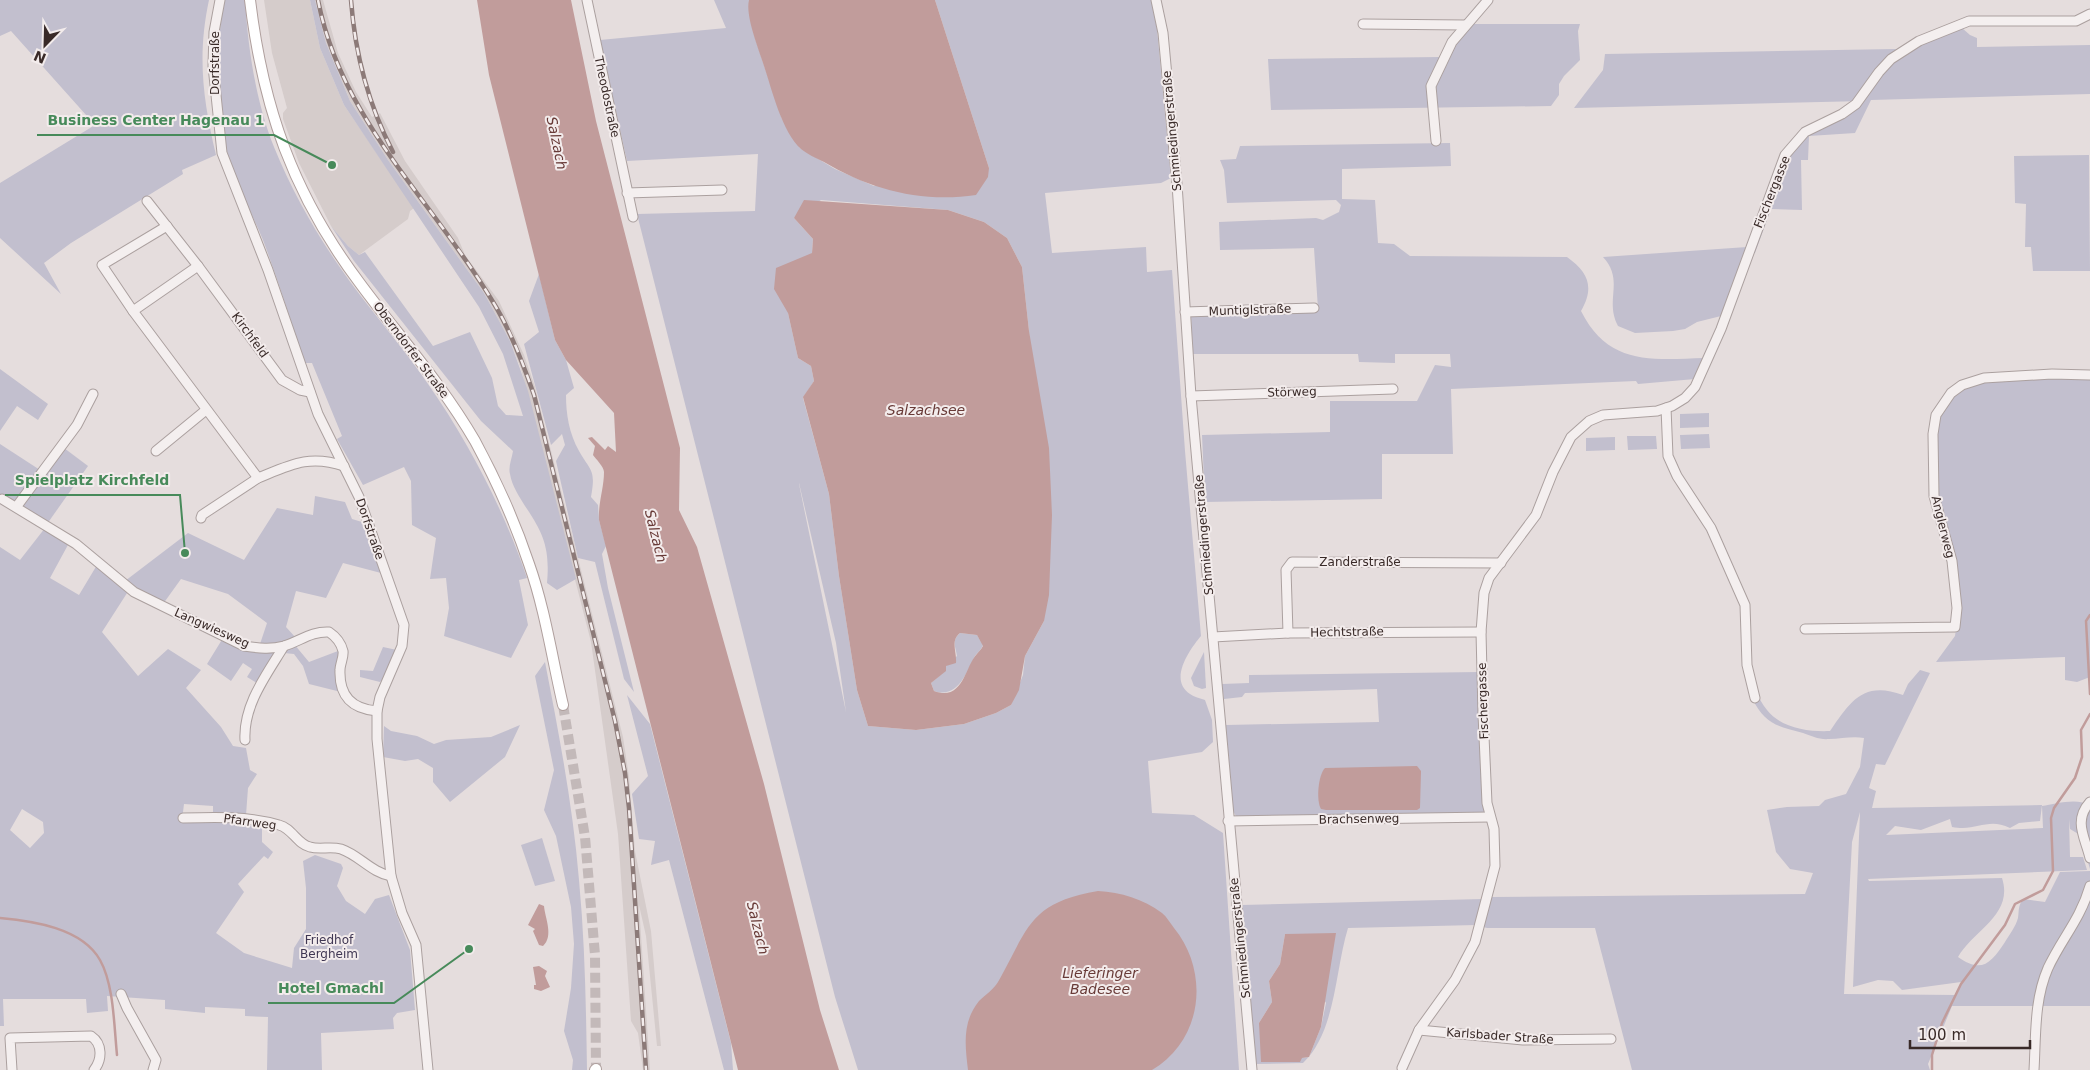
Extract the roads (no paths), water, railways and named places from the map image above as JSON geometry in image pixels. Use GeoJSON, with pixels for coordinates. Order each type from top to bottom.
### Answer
{"type":"FeatureCollection","features":[{"type":"Feature","properties":{"kind":"main road","name":"Oberndorfer Straße"},"geometry":{"type":"LineString","coordinates":[[250,0],[264,87],[290,166],[310,207],[334,246],[359,283],[426,368],[475,442],[511,517],[529,564],[563,705]]}},
{"type":"Feature","properties":{"kind":"street","name":"Dorfstraße"},"geometry":{"type":"LineString","coordinates":[[220,0],[214,32],[213,66],[217,126],[222,154],[268,270],[318,414],[359,497],[404,624],[402,646],[380,696],[377,711],[379,772],[391,876],[402,913],[416,945],[428,1070]]}},
{"type":"Feature","properties":{"kind":"street","name":"Theodostraße"},"geometry":{"type":"LineString","coordinates":[[587,0],[633,217]]}},
{"type":"Feature","properties":{"kind":"street","name":"Schmiedingerstraße"},"geometry":{"type":"LineString","coordinates":[[1156,0],[1163,33],[1177,184],[1191,396],[1252,1070]]}},
{"type":"Feature","properties":{"kind":"street"},"geometry":{"type":"LineString","coordinates":[[1436,141],[1432,110],[1432,86],[1452,42],[1488,0]]}},
{"type":"Feature","properties":{"kind":"street","name":"Fischergasse"},"geometry":{"type":"LineString","coordinates":[[1402,1068],[1419,1030],[1455,980],[1475,942],[1482,920],[1496,854],[1494,829],[1490,817],[1483,714],[1481,632],[1484,593],[1489,578],[1530,526],[1543,502],[1553,472],[1565,448],[1579,428],[1604,415],[1657,412],[1685,398],[1695,387],[1721,329],[1780,166],[1790,147],[1805,132],[1842,114],[1856,104],[1878,72],[1902,51],[1949,28],[1969,21],[2076,21],[2090,14]]}},
{"type":"Feature","properties":{"kind":"street"},"geometry":{"type":"LineString","coordinates":[[1363,24],[1465,25]]}},
{"type":"Feature","properties":{"kind":"street"},"geometry":{"type":"LineString","coordinates":[[628,193],[722,190]]}},
{"type":"Feature","properties":{"kind":"street","name":"Kirchfeld"},"geometry":{"type":"LineString","coordinates":[[147,201],[198,266],[282,380],[300,390],[310,392]]}},
{"type":"Feature","properties":{"kind":"street"},"geometry":{"type":"LineString","coordinates":[[167,226],[102,265],[133,311],[258,478]]}},
{"type":"Feature","properties":{"kind":"street"},"geometry":{"type":"LineString","coordinates":[[133,311],[198,266]]}},
{"type":"Feature","properties":{"kind":"street","name":"Muntiglstraße"},"geometry":{"type":"LineString","coordinates":[[1185,312],[1314,308]]}},
{"type":"Feature","properties":{"kind":"street","name":"Anglerweg"},"geometry":{"type":"LineString","coordinates":[[1805,629],[1955,627],[1957,608],[1952,561],[1934,496],[1933,434],[1936,415],[1951,393],[1962,385],[1984,378],[2052,374],[2090,375]]}},
{"type":"Feature","properties":{"kind":"street","name":"Störweg"},"geometry":{"type":"LineString","coordinates":[[1191,396],[1393,389]]}},
{"type":"Feature","properties":{"kind":"street"},"geometry":{"type":"LineString","coordinates":[[17,506],[77,425],[93,394]]}},
{"type":"Feature","properties":{"kind":"street"},"geometry":{"type":"LineString","coordinates":[[1666,408],[1668,456],[1677,476],[1704,515],[1742,595],[1746,613],[1747,664],[1756,698]]}},
{"type":"Feature","properties":{"kind":"street"},"geometry":{"type":"LineString","coordinates":[[156,451],[206,410]]}},
{"type":"Feature","properties":{"kind":"street"},"geometry":{"type":"LineString","coordinates":[[201,518],[202,515],[258,478],[304,460],[334,462],[344,466]]}},
{"type":"Feature","properties":{"kind":"street","name":"Langwiesweg"},"geometry":{"type":"LineString","coordinates":[[2,499],[17,506],[76,544],[134,592],[244,646],[264,649],[284,646],[318,631],[329,632],[336,637],[343,651],[341,682],[347,697],[354,706],[362,710],[377,711]]}},
{"type":"Feature","properties":{"kind":"street","name":"Zanderstraße"},"geometry":{"type":"LineString","coordinates":[[1288,633],[1286,570],[1292,562],[1501,563]]}},
{"type":"Feature","properties":{"kind":"street","name":"Hechtstraße"},"geometry":{"type":"LineString","coordinates":[[1213,637],[1288,633],[1481,632]]}},
{"type":"Feature","properties":{"kind":"street"},"geometry":{"type":"LineString","coordinates":[[245,740],[246,721],[251,704],[284,646]]}},
{"type":"Feature","properties":{"kind":"street"},"geometry":{"type":"LineString","coordinates":[[2090,802],[2082,812],[2081,822],[2090,858]]}},
{"type":"Feature","properties":{"kind":"street","name":"Pfarrweg"},"geometry":{"type":"LineString","coordinates":[[183,818],[219,817],[279,825],[301,843],[310,847],[342,849],[382,875],[391,876]]}},
{"type":"Feature","properties":{"kind":"street","name":"Brachsenweg"},"geometry":{"type":"LineString","coordinates":[[1228,821],[1490,817]]}},
{"type":"Feature","properties":{"kind":"street"},"geometry":{"type":"LineString","coordinates":[[2034,1070],[2037,1012],[2045,977],[2053,958],[2075,924],[2090,886]]}},
{"type":"Feature","properties":{"kind":"street"},"geometry":{"type":"LineString","coordinates":[[122,994],[127,1008],[156,1060],[153,1070]]}},
{"type":"Feature","properties":{"kind":"street","name":"Karlsbader Straße"},"geometry":{"type":"LineString","coordinates":[[1419,1030],[1523,1040],[1611,1039]]}},
{"type":"Feature","properties":{"kind":"street"},"geometry":{"type":"LineString","coordinates":[[12,1070],[10,1038],[91,1036],[99,1046],[101,1055],[99,1064],[94,1070]]}},
{"type":"Feature","properties":{"kind":"water","name":"Salzach"},"geometry":{"type":"Polygon","coordinates":[[[477,0],[571,0],[596,121],[680,448],[679,510],[697,547],[764,784],[820,1010],[839,1070],[738,1070],[599,520],[604,470],[593,455],[595,446],[588,438],[592,437],[605,450],[608,446],[616,452],[614,413],[566,360],[555,340],[489,75],[477,0]]]}},
{"type":"Feature","properties":{"kind":"water"},"geometry":{"type":"Polygon","coordinates":[[[749,0],[935,0],[989,168],[988,177],[976,195],[936,197],[897,192],[842,172],[801,149],[788,132],[774,98],[751,24],[748,7],[749,0]]]}},
{"type":"Feature","properties":{"kind":"water","name":"Salzachsee"},"geometry":{"type":"Polygon","coordinates":[[[804,200],[948,210],[984,222],[1007,238],[1022,267],[1029,331],[1049,448],[1052,515],[1049,595],[1044,621],[1025,656],[1019,690],[1011,705],[996,713],[964,724],[916,730],[868,726],[857,690],[839,576],[829,494],[803,397],[814,381],[811,366],[798,358],[788,313],[774,289],[776,268],[812,253],[813,239],[794,218],[804,200]],[[960,633],[957,636],[955,640],[956,663],[946,666],[946,671],[931,683],[934,691],[951,692],[962,682],[972,660],[983,646],[977,635],[960,633]]]}},
{"type":"Feature","properties":{"kind":"water"},"geometry":{"type":"Polygon","coordinates":[[[1417,766],[1421,771],[1420,808],[1417,810],[1326,810],[1321,809],[1319,805],[1318,788],[1325,768],[1417,766]]]}},
{"type":"Feature","properties":{"kind":"water","name":"Lieferinger Badesee"},"geometry":{"type":"Polygon","coordinates":[[[1098,891],[1132,897],[1155,908],[1165,916],[1185,946],[1193,965],[1196,984],[1196,1004],[1191,1023],[1182,1041],[1169,1057],[1152,1070],[968,1070],[966,1034],[970,1017],[979,1001],[998,982],[1025,932],[1044,911],[1058,903],[1075,896],[1098,891]]]}},
{"type":"Feature","properties":{"kind":"water"},"geometry":{"type":"Polygon","coordinates":[[[539,904],[544,906],[548,927],[548,937],[543,946],[539,945],[533,931],[535,929],[528,925],[539,904]]]}},
{"type":"Feature","properties":{"kind":"water"},"geometry":{"type":"Polygon","coordinates":[[[1336,933],[1321,1027],[1309,1057],[1302,1058],[1300,1062],[1261,1062],[1259,1023],[1272,1002],[1269,981],[1280,964],[1285,934],[1336,933]]]}},
{"type":"Feature","properties":{"kind":"water"},"geometry":{"type":"Polygon","coordinates":[[[539,966],[547,971],[545,976],[550,987],[541,991],[534,989],[534,985],[536,985],[533,967],[539,966]]]}},
{"type":"Feature","properties":{"kind":"waterway"},"geometry":{"type":"LineString","coordinates":[[2090,615],[2086,621],[2090,694]]}},
{"type":"Feature","properties":{"kind":"waterway"},"geometry":{"type":"LineString","coordinates":[[1932,1070],[1932,1055],[1942,1023],[1961,984],[2005,925],[2015,904],[2043,890],[2053,871],[2051,818],[2054,808],[2075,778],[2082,757],[2081,730],[2090,714]]}},
{"type":"Feature","properties":{"kind":"waterway"},"geometry":{"type":"LineString","coordinates":[[0,918],[27,921],[56,928],[69,933],[92,949],[105,970],[111,993],[117,1055]]}},
{"type":"Feature","properties":{"kind":"tunnel"},"geometry":{"type":"LineString","coordinates":[[563,705],[585,837],[595,955],[596,1069]]}},
{"type":"Feature","properties":{"kind":"railway"},"geometry":{"type":"LineString","coordinates":[[318,0],[330,43],[347,84],[368,122],[392,158],[469,265],[493,302],[516,347],[534,395],[615,721],[625,773],[629,808],[646,1070]]}},
{"type":"Feature","properties":{"kind":"railway"},"geometry":{"type":"LineString","coordinates":[[351,0],[359,59],[364,78],[376,116],[393,152]]}},
{"type":"Feature","properties":{"kind":"place","name":"Business Center Hagenau 1"},"geometry":{"type":"Point","coordinates":[332,165]}},
{"type":"Feature","properties":{"kind":"place","name":"Spielplatz Kirchfeld"},"geometry":{"type":"Point","coordinates":[185,553]}},
{"type":"Feature","properties":{"kind":"place","name":"Hotel Gmachl"},"geometry":{"type":"Point","coordinates":[469,949]}},
{"type":"Feature","properties":{"kind":"park label","name":"Friedhof Bergheim"},"geometry":{"type":"Point","coordinates":[329,947]}}]}
